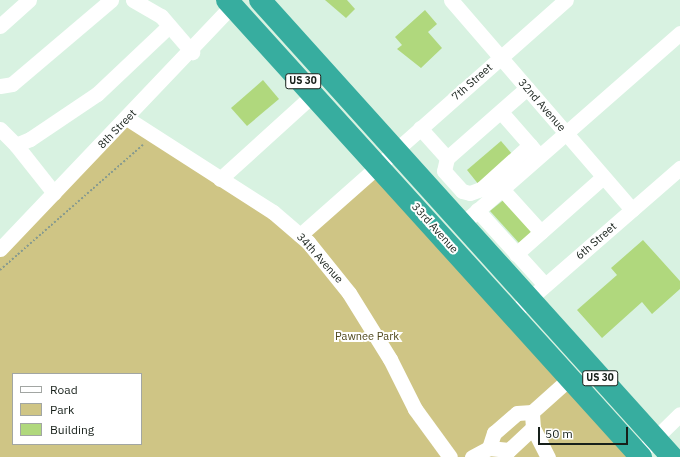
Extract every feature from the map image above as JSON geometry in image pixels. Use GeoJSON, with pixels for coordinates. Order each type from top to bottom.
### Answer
{"type":"FeatureCollection","features":[{"type":"Feature","properties":{"kind":"highway","name":"33rd Avenue"},"geometry":{"type":"LineString","coordinates":[[260,0],[394,150],[474,213],[655,438],[672,457]]}},
{"type":"Feature","properties":{"kind":"highway","name":"33rd Avenue"},"geometry":{"type":"LineString","coordinates":[[230,3],[315,93],[640,456]]}},
{"type":"Feature","properties":{"kind":"street"},"geometry":{"type":"LineString","coordinates":[[0,26],[29,0]]}},
{"type":"Feature","properties":{"kind":"street"},"geometry":{"type":"LineString","coordinates":[[0,86],[12,84],[110,0]]}},
{"type":"Feature","properties":{"kind":"street"},"geometry":{"type":"LineString","coordinates":[[133,0],[161,16],[192,52]]}},
{"type":"Feature","properties":{"kind":"street","name":"32nd Avenue"},"geometry":{"type":"LineString","coordinates":[[451,0],[632,210]]}},
{"type":"Feature","properties":{"kind":"street","name":"7th Street"},"geometry":{"type":"LineString","coordinates":[[300,236],[378,164],[566,0]]}},
{"type":"Feature","properties":{"kind":"street","name":"8th Street"},"geometry":{"type":"LineString","coordinates":[[0,249],[192,52],[230,3]]}},
{"type":"Feature","properties":{"kind":"street"},"geometry":{"type":"LineString","coordinates":[[16,145],[97,94],[169,26]]}},
{"type":"Feature","properties":{"kind":"street"},"geometry":{"type":"LineString","coordinates":[[527,88],[447,158],[444,171],[462,191],[470,193],[481,189],[535,150],[566,133],[680,33]]}},
{"type":"Feature","properties":{"kind":"street"},"geometry":{"type":"LineString","coordinates":[[220,179],[315,93]]}},
{"type":"Feature","properties":{"kind":"street"},"geometry":{"type":"LineString","coordinates":[[501,112],[535,150]]}},
{"type":"Feature","properties":{"kind":"street","name":"34th Avenue"},"geometry":{"type":"LineString","coordinates":[[128,119],[152,137],[272,212],[300,236],[349,293],[390,358],[415,409],[450,457]]}},
{"type":"Feature","properties":{"kind":"street"},"geometry":{"type":"LineString","coordinates":[[420,128],[447,158]]}},
{"type":"Feature","properties":{"kind":"street"},"geometry":{"type":"LineString","coordinates":[[0,129],[16,145],[54,193]]}},
{"type":"Feature","properties":{"kind":"street"},"geometry":{"type":"LineString","coordinates":[[474,213],[502,188],[535,150]]}},
{"type":"Feature","properties":{"kind":"street","name":"6th Street"},"geometry":{"type":"LineString","coordinates":[[512,314],[680,168]]}},
{"type":"Feature","properties":{"kind":"street"},"geometry":{"type":"LineString","coordinates":[[516,254],[603,177]]}},
{"type":"Feature","properties":{"kind":"street"},"geometry":{"type":"LineString","coordinates":[[502,188],[541,232]]}},
{"type":"Feature","properties":{"kind":"street"},"geometry":{"type":"LineString","coordinates":[[470,193],[474,213],[516,254],[537,292]]}},
{"type":"Feature","properties":{"kind":"street"},"geometry":{"type":"LineString","coordinates":[[489,448],[494,433],[517,413],[532,412],[570,378]]}},
{"type":"Feature","properties":{"kind":"street"},"geometry":{"type":"LineString","coordinates":[[532,412],[533,428],[548,457]]}},
{"type":"Feature","properties":{"kind":"street"},"geometry":{"type":"LineString","coordinates":[[640,456],[655,438],[680,414]]}},
{"type":"Feature","properties":{"kind":"street"},"geometry":{"type":"LineString","coordinates":[[472,457],[489,448],[509,450],[533,428]]}},
{"type":"Feature","properties":{"kind":"path"},"geometry":{"type":"LineString","coordinates":[[0,270],[152,137]]}},
{"type":"Feature","properties":{"kind":"green space","name":"Pawnee Park"},"geometry":{"type":"Polygon","coordinates":[[[128,119],[300,235],[378,164],[641,457],[0,457],[0,249],[128,119]]]}},
{"type":"Feature","properties":{"kind":"building"},"geometry":{"type":"Polygon","coordinates":[[[325,0],[347,0],[355,9],[346,18],[325,0]]]}},
{"type":"Feature","properties":{"kind":"building"},"geometry":{"type":"Polygon","coordinates":[[[425,10],[437,24],[428,32],[442,48],[421,68],[397,49],[402,45],[395,37],[425,10]]]}},
{"type":"Feature","properties":{"kind":"building"},"geometry":{"type":"Polygon","coordinates":[[[263,80],[279,99],[247,126],[231,108],[263,80]]]}},
{"type":"Feature","properties":{"kind":"building"},"geometry":{"type":"Polygon","coordinates":[[[501,141],[513,155],[479,185],[467,170],[501,141]]]}},
{"type":"Feature","properties":{"kind":"building"},"geometry":{"type":"Polygon","coordinates":[[[506,198],[534,230],[519,243],[490,211],[506,198]]]}},
{"type":"Feature","properties":{"kind":"building"},"geometry":{"type":"Polygon","coordinates":[[[643,240],[680,281],[680,289],[652,314],[642,302],[602,338],[577,310],[617,275],[611,268],[643,240]]]}}]}
